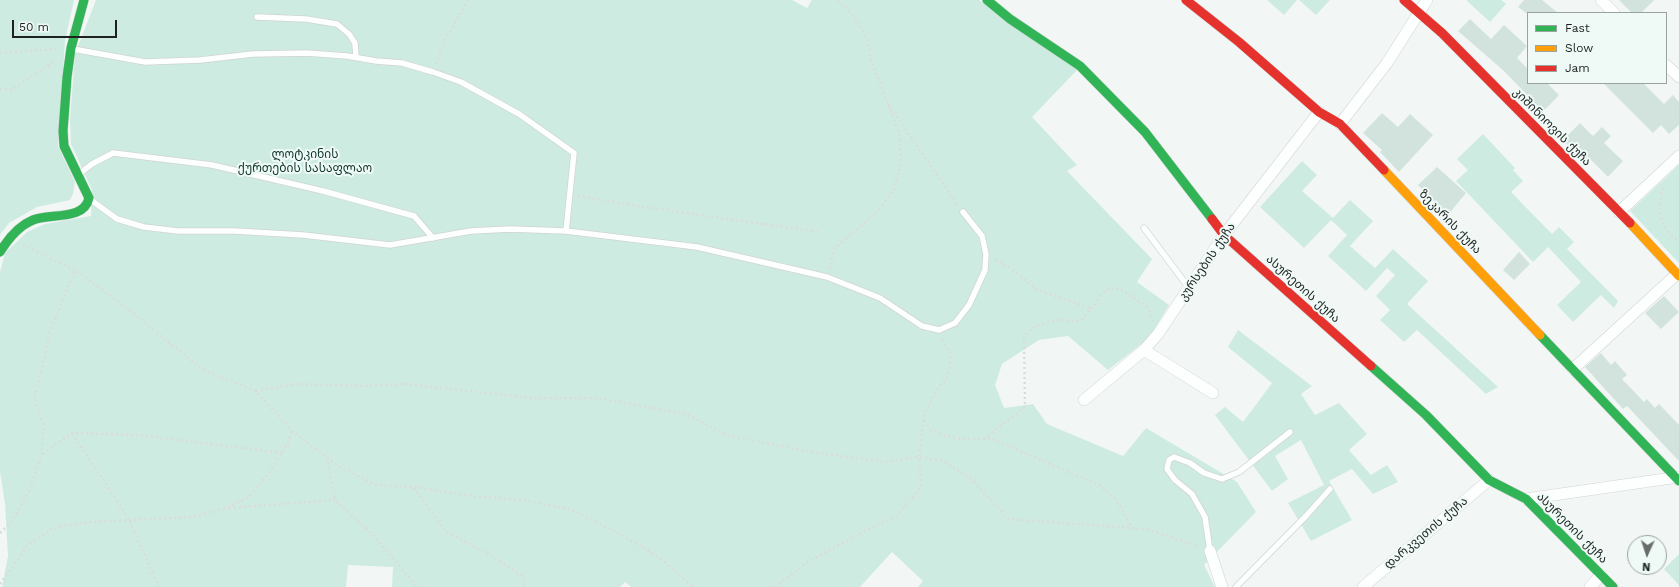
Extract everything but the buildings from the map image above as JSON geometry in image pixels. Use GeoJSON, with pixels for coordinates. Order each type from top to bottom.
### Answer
{"type":"FeatureCollection","features":[{"type":"Feature","properties":{"kind":"street"},"geometry":{"type":"LineString","coordinates":[[0,252],[8,238],[28,222],[48,216],[68,214],[83,210],[88,205],[89,198],[64,146],[63,131],[71,48],[84,0]]}},
{"type":"Feature","properties":{"kind":"street","name":"ასურეთის ქუჩა"},"geometry":{"type":"LineString","coordinates":[[988,0],[1010,19],[1080,66],[1145,132],[1224,235],[1426,415],[1489,480],[1526,499],[1613,587]]}},
{"type":"Feature","properties":{"kind":"street","name":"ზეკარის ქუჩა"},"geometry":{"type":"LineString","coordinates":[[1186,0],[1239,42],[1319,112],[1340,124],[1678,479]]}},
{"type":"Feature","properties":{"kind":"street","name":"კიშინიოვის ქუჩა"},"geometry":{"type":"LineString","coordinates":[[1404,0],[1442,33],[1619,212],[1678,275]]}},
{"type":"Feature","properties":{"kind":"street"},"geometry":{"type":"LineString","coordinates":[[1340,124],[1387,63],[1427,0]]}},
{"type":"Feature","properties":{"kind":"street"},"geometry":{"type":"LineString","coordinates":[[1601,0],[1613,12]]}},
{"type":"Feature","properties":{"kind":"street"},"geometry":{"type":"LineString","coordinates":[[1667,65],[1679,78]]}},
{"type":"Feature","properties":{"kind":"street","name":"კურსების ქუჩა"},"geometry":{"type":"LineString","coordinates":[[1084,400],[1144,350],[1158,334],[1224,235],[1319,112]]}},
{"type":"Feature","properties":{"kind":"street"},"geometry":{"type":"LineString","coordinates":[[1619,212],[1679,156]]}},
{"type":"Feature","properties":{"kind":"street"},"geometry":{"type":"LineString","coordinates":[[1573,369],[1678,275]]}},
{"type":"Feature","properties":{"kind":"street"},"geometry":{"type":"LineString","coordinates":[[1144,350],[1213,393]]}},
{"type":"Feature","properties":{"kind":"street"},"geometry":{"type":"LineString","coordinates":[[1526,499],[1678,479]]}},
{"type":"Feature","properties":{"kind":"street","name":"დარკვეთის ქუჩა"},"geometry":{"type":"LineString","coordinates":[[1363,587],[1489,480]]}},
{"type":"Feature","properties":{"kind":"street"},"geometry":{"type":"LineString","coordinates":[[1210,551],[1222,587]]}},
{"type":"Feature","properties":{"kind":"street"},"geometry":{"type":"LineString","coordinates":[[1590,587],[1601,575]]}},
{"type":"Feature","properties":{"kind":"lane"},"geometry":{"type":"LineString","coordinates":[[257,17],[306,19],[337,24],[349,34],[355,43],[356,57]]}},
{"type":"Feature","properties":{"kind":"lane"},"geometry":{"type":"LineString","coordinates":[[71,48],[145,62],[200,60],[253,54],[307,52],[402,63],[461,82],[519,114],[574,153],[566,231]]}},
{"type":"Feature","properties":{"kind":"lane"},"geometry":{"type":"LineString","coordinates":[[78,175],[92,164],[113,153],[212,165],[323,191],[414,216],[433,238]]}},
{"type":"Feature","properties":{"kind":"lane"},"geometry":{"type":"LineString","coordinates":[[89,198],[117,219],[151,228],[178,231],[235,231],[303,235],[390,245],[471,231],[510,229],[566,231],[697,247],[827,277],[880,298],[922,326],[940,330],[955,323],[969,305],[985,270],[986,254],[982,236],[963,212]]}},
{"type":"Feature","properties":{"kind":"lane"},"geometry":{"type":"LineString","coordinates":[[1144,228],[1189,288]]}},
{"type":"Feature","properties":{"kind":"lane"},"geometry":{"type":"LineString","coordinates":[[1210,551],[1205,517],[1192,494],[1175,480],[1167,469],[1169,460],[1174,457],[1190,463],[1204,473],[1222,479],[1239,472],[1290,432]]}},
{"type":"Feature","properties":{"kind":"lane"},"geometry":{"type":"LineString","coordinates":[[1236,587],[1330,489]]}},
{"type":"Feature","properties":{"kind":"path"},"geometry":{"type":"LineString","coordinates":[[433,72],[445,40],[468,0]]}},
{"type":"Feature","properties":{"kind":"path"},"geometry":{"type":"LineString","coordinates":[[827,277],[835,248],[878,211],[894,189],[901,163],[899,133],[885,100],[871,60],[868,40],[854,16],[838,0]]}},
{"type":"Feature","properties":{"kind":"path"},"geometry":{"type":"LineString","coordinates":[[0,53],[71,48]]}},
{"type":"Feature","properties":{"kind":"path"},"geometry":{"type":"LineString","coordinates":[[0,89],[11,90],[50,65],[71,48]]}},
{"type":"Feature","properties":{"kind":"path"},"geometry":{"type":"LineString","coordinates":[[885,100],[963,212]]}},
{"type":"Feature","properties":{"kind":"path"},"geometry":{"type":"LineString","coordinates":[[1664,186],[1660,204],[1661,217],[1665,228],[1679,242]]}},
{"type":"Feature","properties":{"kind":"path"},"geometry":{"type":"LineString","coordinates":[[570,194],[630,205],[820,232]]}},
{"type":"Feature","properties":{"kind":"path"},"geometry":{"type":"LineString","coordinates":[[8,238],[75,270],[129,310],[203,370],[256,391],[292,431],[343,469],[376,486],[414,487],[473,496],[522,500],[570,509],[612,530],[656,555],[693,587]]}},
{"type":"Feature","properties":{"kind":"path"},"geometry":{"type":"LineString","coordinates":[[986,254],[1008,267],[1038,290],[1092,309]]}},
{"type":"Feature","properties":{"kind":"path"},"geometry":{"type":"LineString","coordinates":[[0,533],[13,520],[29,491],[42,454],[44,426],[34,398],[43,366],[49,334],[75,270]]}},
{"type":"Feature","properties":{"kind":"path"},"geometry":{"type":"LineString","coordinates":[[984,439],[1025,407],[1024,338],[1032,328],[1054,320],[1080,321],[1092,309],[1100,295],[1111,287],[1124,291],[1147,307],[1158,334]]}},
{"type":"Feature","properties":{"kind":"path"},"geometry":{"type":"LineString","coordinates":[[775,587],[806,563],[896,516],[921,487],[919,457],[924,414],[948,376],[951,355],[940,337],[931,328]]}},
{"type":"Feature","properties":{"kind":"path"},"geometry":{"type":"LineString","coordinates":[[256,391],[295,384],[360,386],[406,384],[531,398],[597,398],[686,414],[729,436],[817,453],[887,462],[919,457],[943,461],[970,478],[1008,519],[1147,529],[1210,551]]}},
{"type":"Feature","properties":{"kind":"path"},"geometry":{"type":"LineString","coordinates":[[924,421],[931,430],[945,436],[960,439],[992,439],[1100,486],[1116,500],[1132,528]]}},
{"type":"Feature","properties":{"kind":"path"},"geometry":{"type":"LineString","coordinates":[[227,508],[249,497],[272,470],[288,443],[292,431]]}},
{"type":"Feature","properties":{"kind":"path"},"geometry":{"type":"LineString","coordinates":[[42,454],[71,433],[137,434],[282,453]]}},
{"type":"Feature","properties":{"kind":"path"},"geometry":{"type":"LineString","coordinates":[[71,433],[129,520],[159,587]]}},
{"type":"Feature","properties":{"kind":"path"},"geometry":{"type":"LineString","coordinates":[[327,457],[335,500],[372,534],[417,587]]}},
{"type":"Feature","properties":{"kind":"path"},"geometry":{"type":"LineString","coordinates":[[414,487],[446,532],[492,556],[522,576],[525,587]]}},
{"type":"Feature","properties":{"kind":"path"},"geometry":{"type":"LineString","coordinates":[[0,584],[28,546],[53,528],[89,522],[191,517],[227,508],[335,500]]}},
{"type":"Feature","properties":{"kind":"green space"},"geometry":{"type":"Polygon","coordinates":[[[0,0],[74,0],[65,41],[58,146],[75,182],[73,194],[70,200],[37,207],[9,223],[0,235],[0,0]]]}},
{"type":"Feature","properties":{"kind":"green space","name":"ლოტკინის ქურთების სასაფლაო"},"geometry":{"type":"Polygon","coordinates":[[[96,0],[792,0],[807,8],[812,0],[979,0],[1078,69],[1032,117],[1077,165],[1067,171],[1152,259],[1137,282],[1169,305],[1149,338],[1108,370],[1068,336],[1039,340],[1002,364],[995,385],[1004,408],[1033,404],[1047,424],[1123,456],[1146,428],[1237,482],[1256,512],[1204,565],[1215,587],[918,587],[923,581],[892,552],[860,587],[631,587],[625,582],[620,587],[392,587],[393,567],[348,565],[346,587],[2,587],[8,556],[5,504],[0,472],[0,272],[5,253],[27,232],[45,224],[91,216],[92,190],[71,144],[70,119],[75,54],[96,0]]]}},
{"type":"Feature","properties":{"kind":"green space"},"geometry":{"type":"Polygon","coordinates":[[[1267,0],[1297,0],[1284,15],[1267,0]]]}},
{"type":"Feature","properties":{"kind":"green space"},"geometry":{"type":"Polygon","coordinates":[[[1299,0],[1330,0],[1316,15],[1299,0]]]}},
{"type":"Feature","properties":{"kind":"green space"},"geometry":{"type":"Polygon","coordinates":[[[1466,0],[1501,0],[1506,4],[1490,22],[1466,0]]]}},
{"type":"Feature","properties":{"kind":"green space"},"geometry":{"type":"Polygon","coordinates":[[[1483,134],[1515,168],[1513,170],[1523,181],[1511,192],[1552,234],[1559,227],[1574,242],[1567,249],[1618,301],[1614,308],[1601,295],[1573,322],[1557,305],[1581,282],[1548,247],[1533,262],[1456,181],[1468,170],[1457,159],[1483,134]]]}},
{"type":"Feature","properties":{"kind":"green space"},"geometry":{"type":"Polygon","coordinates":[[[1302,161],[1317,175],[1302,191],[1333,218],[1350,200],[1373,221],[1350,246],[1375,268],[1393,249],[1428,281],[1407,304],[1498,387],[1486,394],[1417,330],[1404,342],[1380,320],[1390,310],[1376,296],[1395,275],[1387,268],[1366,291],[1328,256],[1347,235],[1331,220],[1304,248],[1260,207],[1302,161]]]}},
{"type":"Feature","properties":{"kind":"green space"},"geometry":{"type":"Polygon","coordinates":[[[1679,165],[1679,263],[1630,211],[1679,165]]]}},
{"type":"Feature","properties":{"kind":"green space"},"geometry":{"type":"Polygon","coordinates":[[[1238,330],[1312,386],[1301,394],[1315,415],[1339,403],[1367,434],[1349,450],[1371,475],[1387,465],[1398,482],[1373,494],[1352,469],[1329,481],[1352,520],[1311,541],[1288,503],[1324,485],[1301,440],[1275,456],[1288,479],[1272,491],[1215,415],[1225,407],[1243,422],[1272,383],[1228,347],[1238,330]]]}},
{"type":"Feature","properties":{"kind":"green space"},"geometry":{"type":"Polygon","coordinates":[[[1679,554],[1679,585],[1667,572],[1667,566],[1679,554]]]}},
{"type":"Feature","properties":{"kind":"traffic: fast"},"geometry":{"type":"LineString","coordinates":[[0,252],[6,242],[23,226],[40,218],[74,213],[81,210],[86,205],[89,198],[64,146],[63,131],[71,48],[84,0]]}},
{"type":"Feature","properties":{"kind":"traffic: fast"},"geometry":{"type":"LineString","coordinates":[[987,0],[1010,19],[1080,66],[1145,132],[1212,219]]}},
{"type":"Feature","properties":{"kind":"traffic: fast"},"geometry":{"type":"LineString","coordinates":[[1540,335],[1679,481]]}},
{"type":"Feature","properties":{"kind":"traffic: fast"},"geometry":{"type":"LineString","coordinates":[[1371,366],[1426,415],[1489,480],[1526,499],[1613,587]]}},
{"type":"Feature","properties":{"kind":"traffic: slow"},"geometry":{"type":"LineString","coordinates":[[1384,170],[1540,335]]}},
{"type":"Feature","properties":{"kind":"traffic: slow"},"geometry":{"type":"LineString","coordinates":[[1630,223],[1679,276]]}},
{"type":"Feature","properties":{"kind":"traffic: jam"},"geometry":{"type":"LineString","coordinates":[[1186,0],[1239,42],[1319,112],[1340,124],[1384,170]]}},
{"type":"Feature","properties":{"kind":"traffic: jam"},"geometry":{"type":"LineString","coordinates":[[1404,0],[1442,33],[1630,223]]}},
{"type":"Feature","properties":{"kind":"traffic: jam"},"geometry":{"type":"LineString","coordinates":[[1212,219],[1224,235],[1371,366]]}}]}
